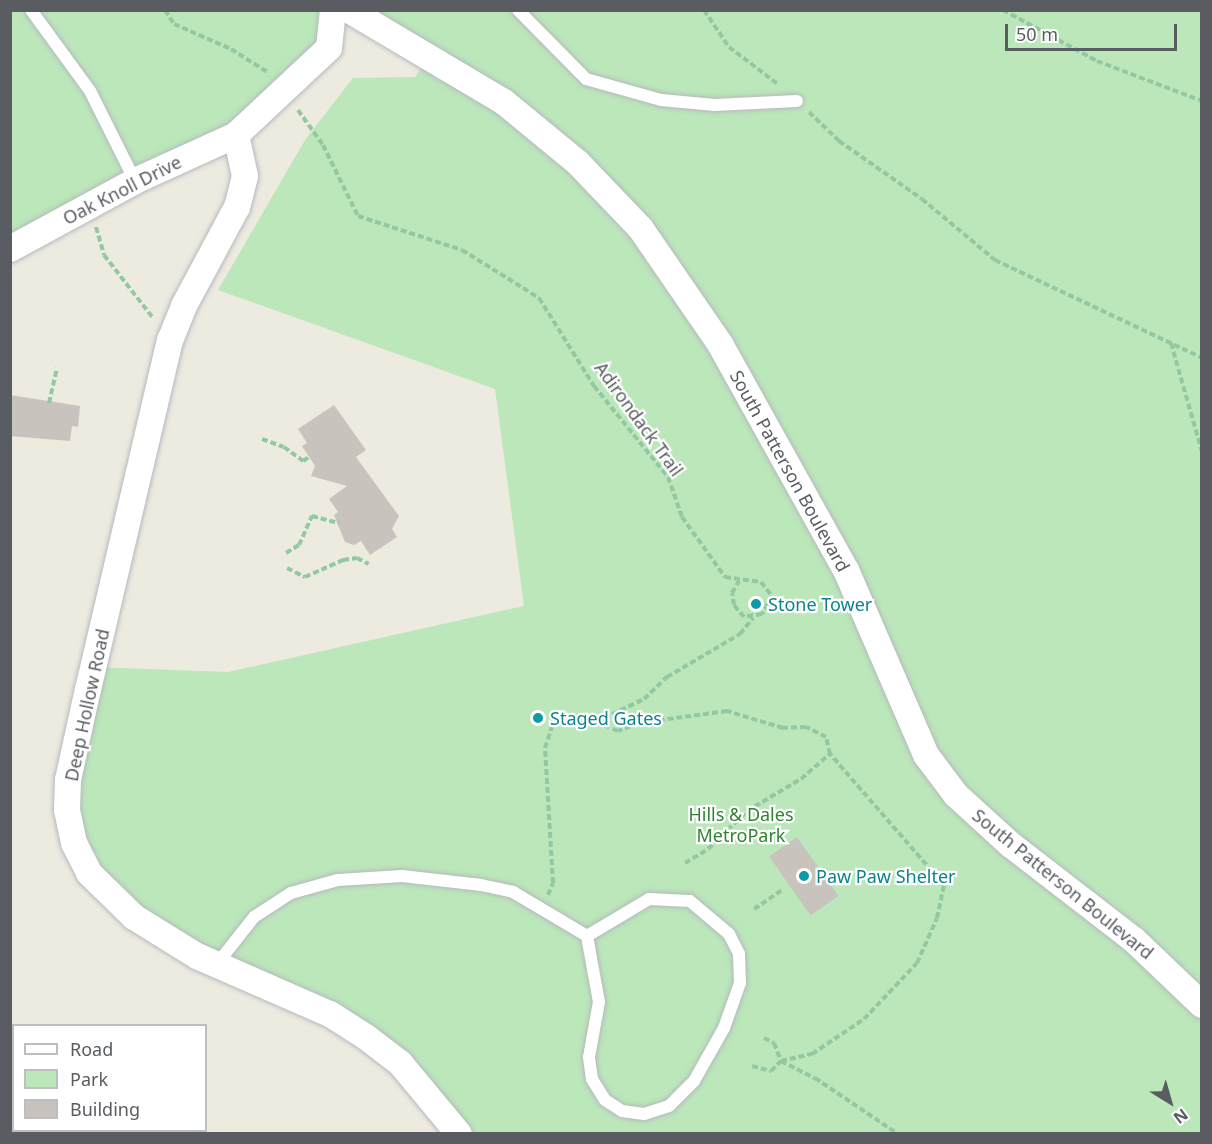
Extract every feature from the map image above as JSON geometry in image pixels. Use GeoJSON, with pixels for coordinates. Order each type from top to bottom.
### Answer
{"type":"FeatureCollection","features":[{"type":"Feature","properties":{"kind":"street","name":"Oak Knoll Drive"},"geometry":{"type":"LineString","coordinates":[[10,249],[135,181],[236,135],[285,92],[329,48],[333,10]]}},
{"type":"Feature","properties":{"kind":"street","name":"South Patterson Boulevard"},"geometry":{"type":"LineString","coordinates":[[349,10],[504,102],[578,163],[641,229],[720,344],[846,570],[926,755],[956,795],[1011,845],[1134,940],[1202,1005]]}},
{"type":"Feature","properties":{"kind":"street","name":"Deep Hollow Road"},"geometry":{"type":"LineString","coordinates":[[236,135],[245,176],[237,207],[184,306],[170,340],[88,689],[68,780],[67,810],[74,843],[101,886],[158,934],[217,964],[330,1014],[366,1036],[400,1063],[459,1134]]}},
{"type":"Feature","properties":{"kind":"lane"},"geometry":{"type":"LineString","coordinates":[[31,10],[90,91],[135,181]]}},
{"type":"Feature","properties":{"kind":"lane"},"geometry":{"type":"LineString","coordinates":[[518,10],[586,79],[661,100],[716,105],[797,102]]}},
{"type":"Feature","properties":{"kind":"lane"},"geometry":{"type":"LineString","coordinates":[[217,964],[254,917],[291,893],[338,880],[402,876],[481,885],[513,892],[587,936],[598,1002],[589,1058],[592,1079],[605,1100],[622,1111],[644,1114],[669,1106],[694,1080],[724,1028],[740,982],[739,954],[710,914],[690,901],[671,897],[649,899],[587,936]]}},
{"type":"Feature","properties":{"kind":"path","name":"Adirondack Trail"},"geometry":{"type":"LineString","coordinates":[[165,10],[174,24],[262,66],[285,92],[323,146],[358,216],[462,250],[539,298],[594,386],[668,477],[682,517],[725,577],[739,581],[761,582],[772,596],[769,607],[753,617],[740,634],[667,677],[644,699],[596,722]]}},
{"type":"Feature","properties":{"kind":"path"},"geometry":{"type":"LineString","coordinates":[[704,10],[729,47],[797,102],[839,141],[922,199],[995,260],[1202,358]]}},
{"type":"Feature","properties":{"kind":"path"},"geometry":{"type":"LineString","coordinates":[[1004,10],[1097,61],[1202,101]]}},
{"type":"Feature","properties":{"kind":"path"},"geometry":{"type":"LineString","coordinates":[[89,205],[104,255],[170,340]]}},
{"type":"Feature","properties":{"kind":"path"},"geometry":{"type":"LineString","coordinates":[[1171,342],[1202,452]]}},
{"type":"Feature","properties":{"kind":"path"},"geometry":{"type":"LineString","coordinates":[[49,403],[57,368]]}},
{"type":"Feature","properties":{"kind":"path"},"geometry":{"type":"LineString","coordinates":[[262,439],[284,447],[303,461],[309,457]]}},
{"type":"Feature","properties":{"kind":"path"},"geometry":{"type":"LineString","coordinates":[[286,553],[299,545],[312,516],[339,523]]}},
{"type":"Feature","properties":{"kind":"path"},"geometry":{"type":"LineString","coordinates":[[288,568],[305,577],[343,560],[357,558],[369,564]]}},
{"type":"Feature","properties":{"kind":"path"},"geometry":{"type":"LineString","coordinates":[[739,581],[732,593],[734,605],[744,617],[753,617]]}},
{"type":"Feature","properties":{"kind":"path"},"geometry":{"type":"LineString","coordinates":[[543,909],[553,883],[545,748],[552,726],[568,718],[596,722],[618,731],[639,723],[727,711],[783,728],[806,728],[826,736],[830,754],[944,885],[937,918],[917,963],[864,1019],[812,1054],[781,1061],[771,1071],[752,1066]]}},
{"type":"Feature","properties":{"kind":"path"},"geometry":{"type":"LineString","coordinates":[[685,864],[708,849],[747,811],[801,779],[830,754]]}},
{"type":"Feature","properties":{"kind":"path"},"geometry":{"type":"LineString","coordinates":[[754,909],[784,890]]}},
{"type":"Feature","properties":{"kind":"path"},"geometry":{"type":"LineString","coordinates":[[764,1038],[774,1043],[781,1061],[815,1077],[898,1134]]}},
{"type":"Feature","properties":{"kind":"green space"},"geometry":{"type":"Polygon","coordinates":[[[11,11],[333,11],[329,48],[285,92],[11,249],[11,11]]]}},
{"type":"Feature","properties":{"kind":"green space","name":"Hills & Dales MetroPark"},"geometry":{"type":"Polygon","coordinates":[[[349,11],[1201,11],[1201,1133],[459,1133],[400,1063],[197,956],[101,886],[67,810],[93,667],[228,672],[524,606],[495,389],[218,290],[305,140],[353,78],[415,77],[430,57],[349,11]]]}},
{"type":"Feature","properties":{"kind":"building"},"geometry":{"type":"Polygon","coordinates":[[[10,395],[80,406],[78,427],[72,426],[70,441],[10,436],[10,395]]]}},
{"type":"Feature","properties":{"kind":"building"},"geometry":{"type":"Polygon","coordinates":[[[334,405],[366,450],[356,457],[399,516],[392,529],[397,537],[370,555],[361,541],[354,545],[345,542],[334,515],[338,512],[329,499],[347,486],[311,476],[315,466],[302,446],[307,443],[298,429],[334,405]]]}},
{"type":"Feature","properties":{"kind":"building","name":"Paw Paw Shelter"},"geometry":{"type":"Polygon","coordinates":[[[797,837],[838,896],[810,915],[769,857],[797,837]]]}},
{"type":"Feature","properties":{"kind":"place","name":"Stone Tower"},"geometry":{"type":"Point","coordinates":[756,604]}},
{"type":"Feature","properties":{"kind":"place","name":"Staged Gates"},"geometry":{"type":"Point","coordinates":[538,718]}},
{"type":"Feature","properties":{"kind":"place","name":"Paw Paw Shelter"},"geometry":{"type":"Point","coordinates":[804,876]}}]}
